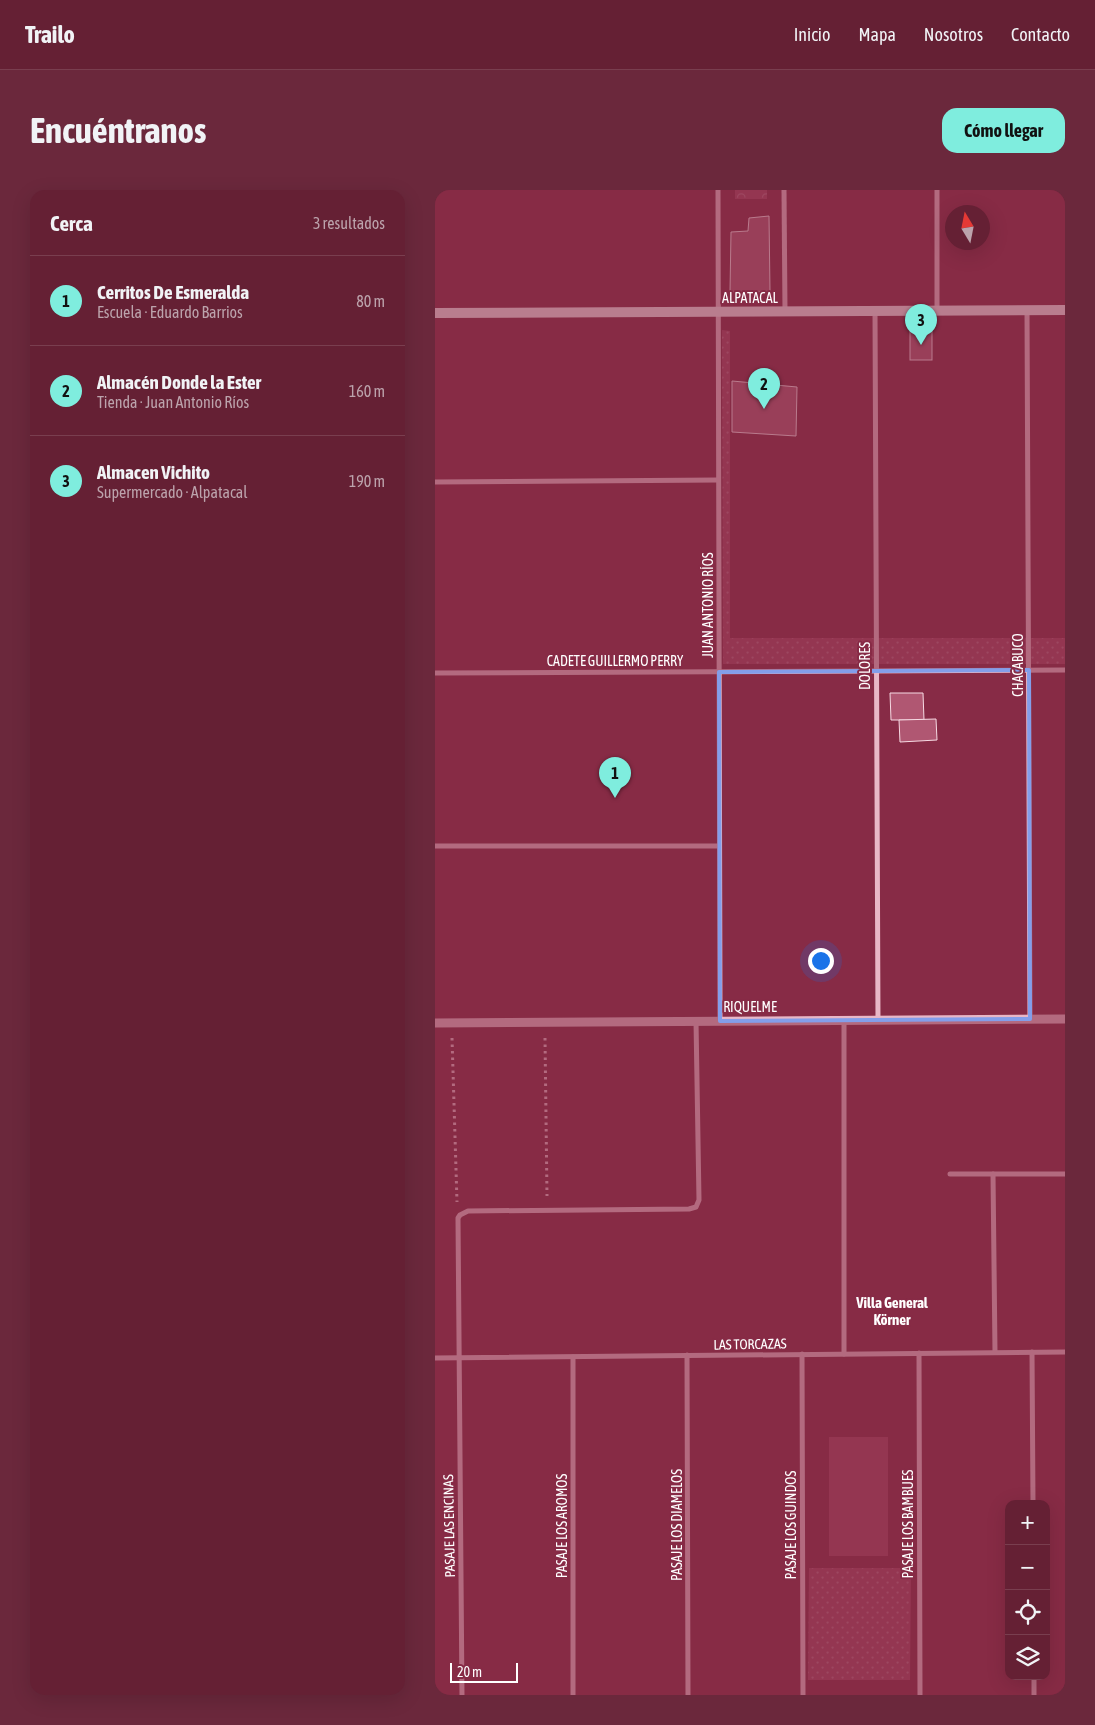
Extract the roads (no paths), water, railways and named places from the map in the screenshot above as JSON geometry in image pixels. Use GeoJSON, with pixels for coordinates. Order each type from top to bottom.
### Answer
{"type":"FeatureCollection","features":[{"type":"Feature","properties":{"kind":"main road","name":"ALPATACAL"},"geometry":{"type":"LineString","coordinates":[[435,313],[1065,310]]}},
{"type":"Feature","properties":{"kind":"street","name":"JUAN ANTONIO RÍOS"},"geometry":{"type":"LineString","coordinates":[[718,190],[720,1021]]}},
{"type":"Feature","properties":{"kind":"street"},"geometry":{"type":"LineString","coordinates":[[784,190],[785,312]]}},
{"type":"Feature","properties":{"kind":"street"},"geometry":{"type":"LineString","coordinates":[[937,190],[937,311]]}},
{"type":"Feature","properties":{"kind":"street","name":"CHACABUCO"},"geometry":{"type":"LineString","coordinates":[[1027,310],[1030,1019]]}},
{"type":"Feature","properties":{"kind":"street","name":"DOLORES"},"geometry":{"type":"LineString","coordinates":[[875,311],[878,1020]]}},
{"type":"Feature","properties":{"kind":"street"},"geometry":{"type":"LineString","coordinates":[[435,482],[719,480]]}},
{"type":"Feature","properties":{"kind":"street","name":"CADETE GUILLERMO PERRY"},"geometry":{"type":"LineString","coordinates":[[435,673],[1065,670]]}},
{"type":"Feature","properties":{"kind":"street"},"geometry":{"type":"LineString","coordinates":[[435,846],[719,846]]}},
{"type":"Feature","properties":{"kind":"street","name":"RIQUELME"},"geometry":{"type":"LineString","coordinates":[[435,1023],[1065,1019]]}},
{"type":"Feature","properties":{"kind":"street"},"geometry":{"type":"LineString","coordinates":[[844,1020],[844,1354]]}},
{"type":"Feature","properties":{"kind":"street","name":"PASAJE LAS ENCINAS"},"geometry":{"type":"LineString","coordinates":[[462,1695],[457,1223],[460,1215],[468,1211],[689,1209],[696,1207],[699,1200],[696,1021]]}},
{"type":"Feature","properties":{"kind":"street"},"geometry":{"type":"LineString","coordinates":[[950,1174],[1065,1174]]}},
{"type":"Feature","properties":{"kind":"street"},"geometry":{"type":"LineString","coordinates":[[993,1174],[995,1352]]}},
{"type":"Feature","properties":{"kind":"street"},"geometry":{"type":"LineString","coordinates":[[1032,1352],[1033,1500]]}},
{"type":"Feature","properties":{"kind":"street","name":"LAS TORCAZAS"},"geometry":{"type":"LineString","coordinates":[[435,1358],[1065,1352]]}},
{"type":"Feature","properties":{"kind":"street","name":"PASAJE LOS BAMBUES"},"geometry":{"type":"LineString","coordinates":[[919,1353],[920,1695]]}},
{"type":"Feature","properties":{"kind":"street","name":"PASAJE LOS GUINDOS"},"geometry":{"type":"LineString","coordinates":[[802,1354],[803,1695]]}},
{"type":"Feature","properties":{"kind":"street","name":"PASAJE LOS DIAMELOS"},"geometry":{"type":"LineString","coordinates":[[687,1356],[688,1695]]}},
{"type":"Feature","properties":{"kind":"street","name":"PASAJE LOS AROMOS"},"geometry":{"type":"LineString","coordinates":[[573,1357],[573,1695]]}},
{"type":"Feature","properties":{"kind":"street"},"geometry":{"type":"LineString","coordinates":[[1034,1680],[1034,1695]]}},
{"type":"Feature","properties":{"kind":"place","name":"Almacen Vichito"},"geometry":{"type":"Point","coordinates":[921,345]}},
{"type":"Feature","properties":{"kind":"place","name":"Almacén Donde la Ester"},"geometry":{"type":"Point","coordinates":[764,409]}},
{"type":"Feature","properties":{"kind":"place","name":"Cerritos De Esmeralda"},"geometry":{"type":"Point","coordinates":[615,798]}},
{"type":"Feature","properties":{"kind":"district","name":"Villa General Körner"},"geometry":{"type":"Point","coordinates":[892,1310]}}]}
